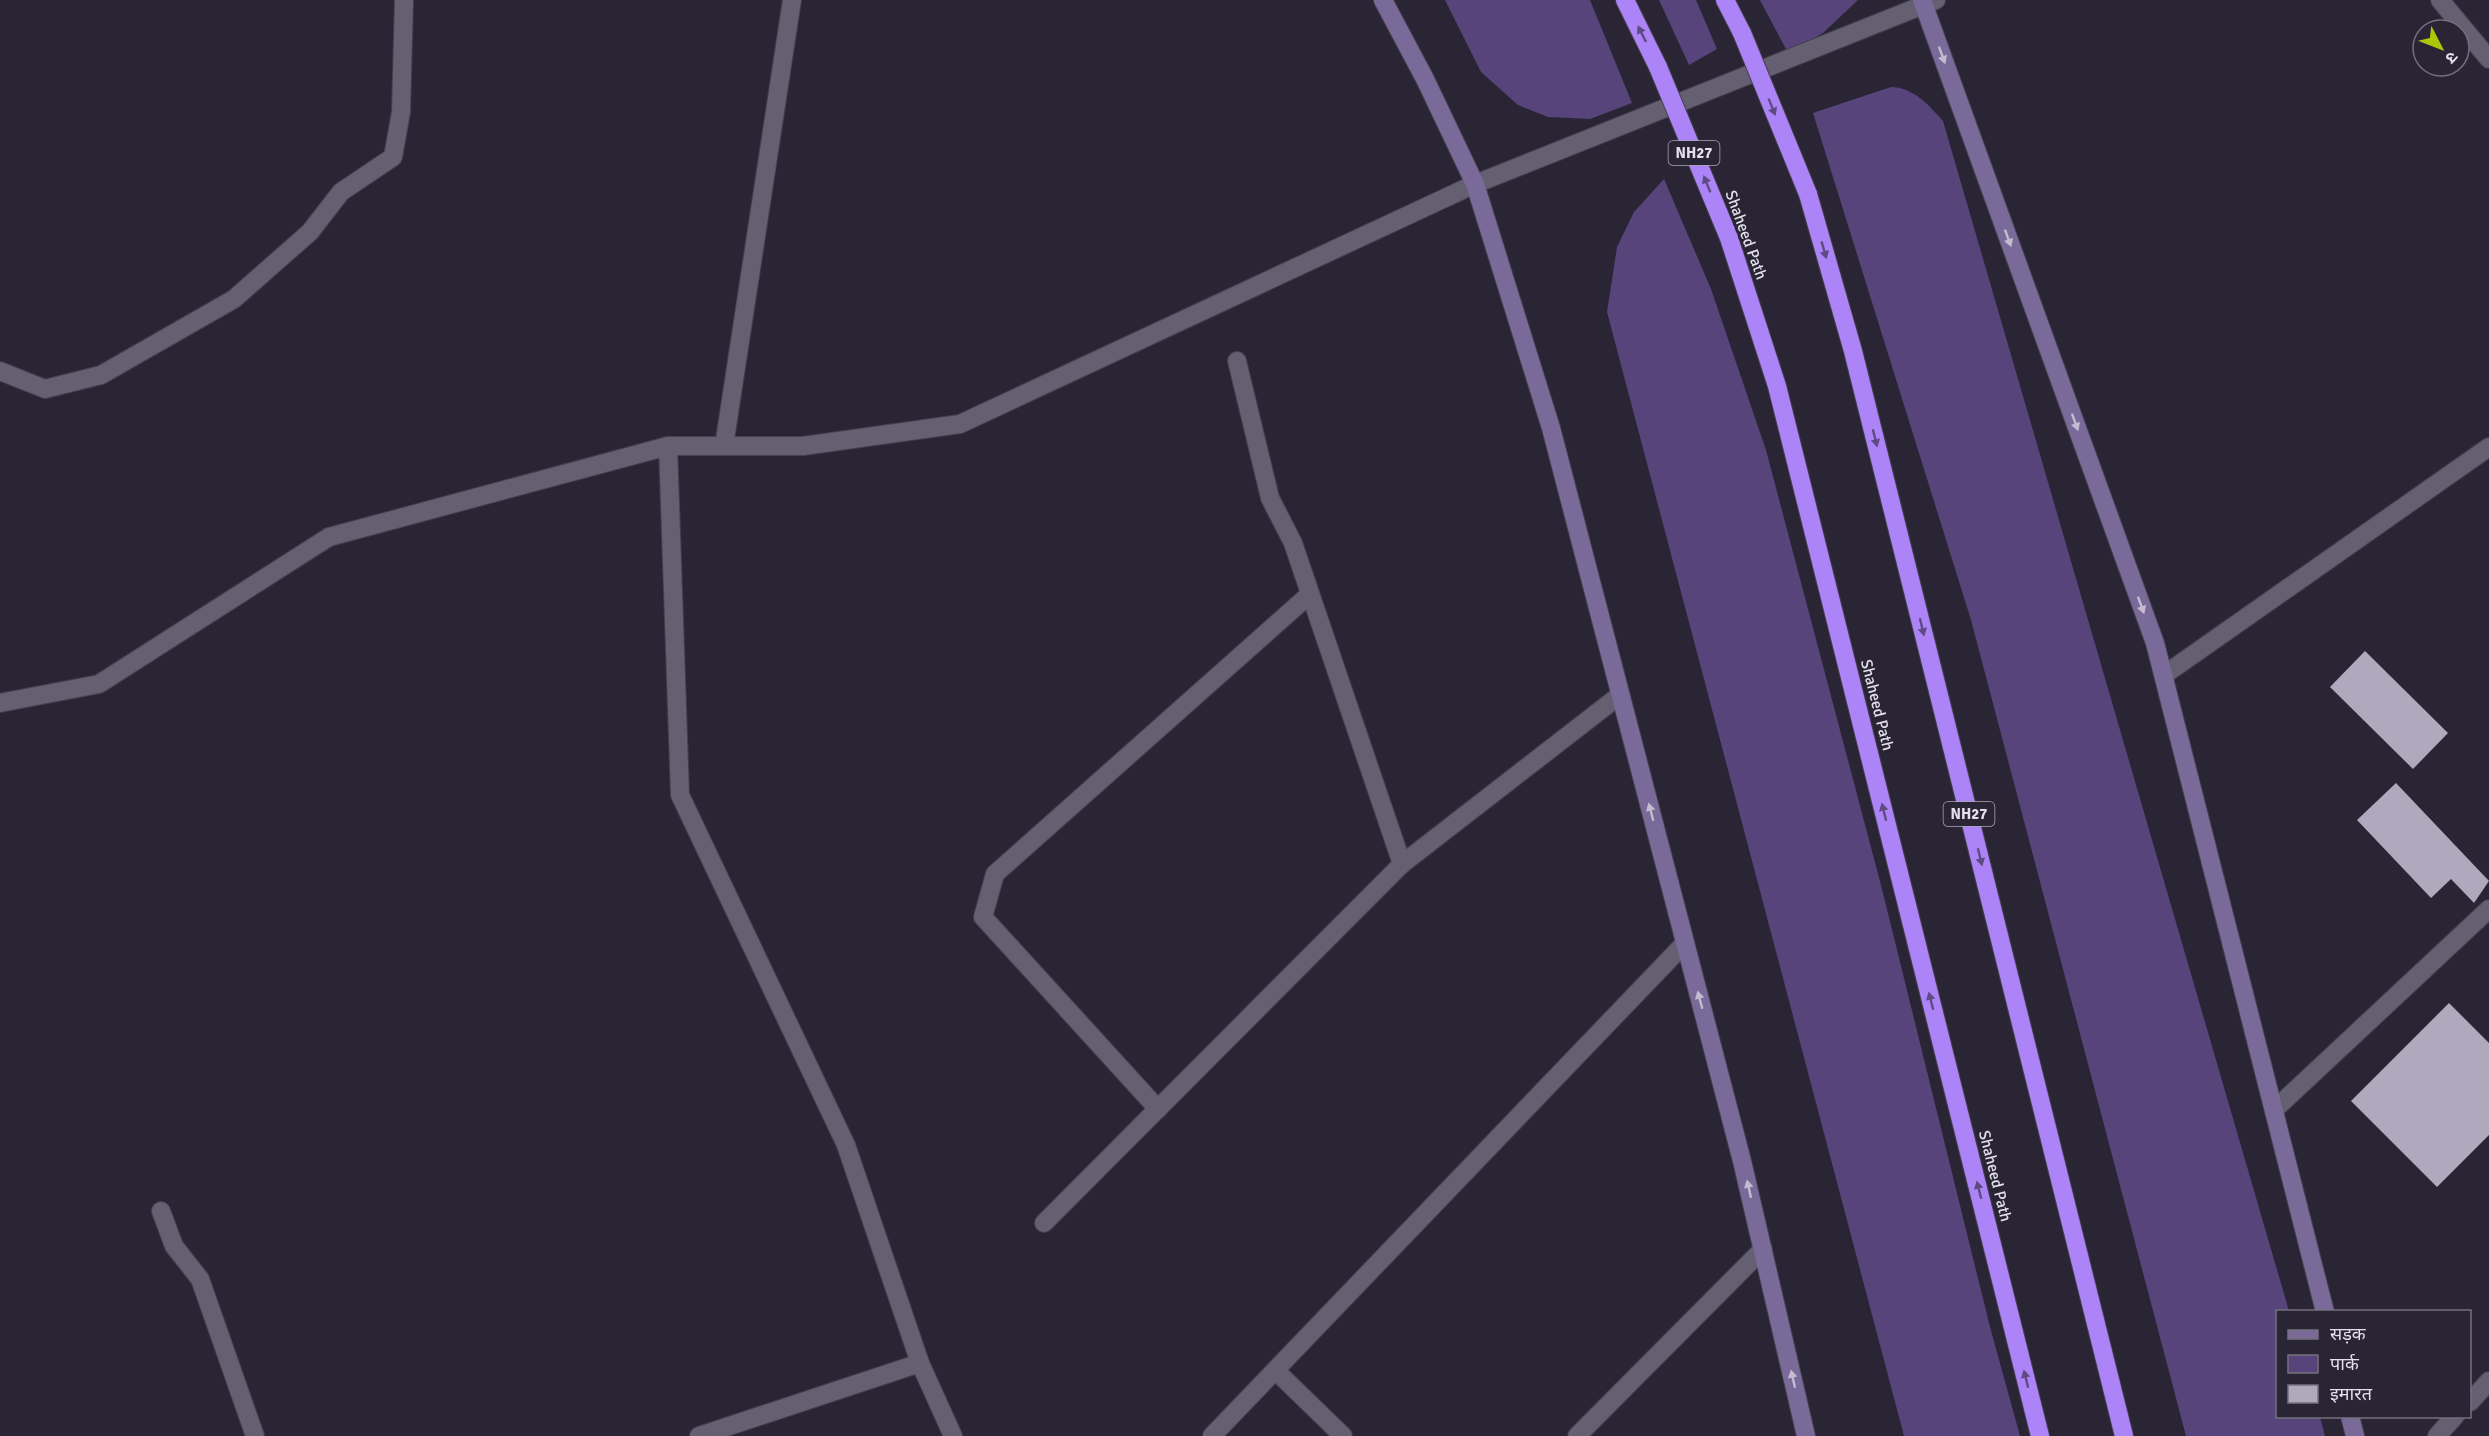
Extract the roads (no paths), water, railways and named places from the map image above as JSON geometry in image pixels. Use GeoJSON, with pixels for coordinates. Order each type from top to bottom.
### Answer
{"type":"FeatureCollection","features":[{"type":"Feature","properties":{"kind":"highway","name":"Shaheed Path"},"geometry":{"type":"LineString","coordinates":[[1625,0],[1658,67],[1729,238],[1777,386],[2040,1436]]}},
{"type":"Feature","properties":{"kind":"highway","name":"NH27"},"geometry":{"type":"LineString","coordinates":[[1725,0],[1742,33],[1808,194],[1853,351],[2124,1436]]}},
{"type":"Feature","properties":{"kind":"street"},"geometry":{"type":"LineString","coordinates":[[0,371],[45,389],[101,375],[133,358],[234,299],[310,232],[341,192],[393,157],[401,112],[404,0]]}},
{"type":"Feature","properties":{"kind":"street"},"geometry":{"type":"LineString","coordinates":[[724,446],[792,0]]}},
{"type":"Feature","properties":{"kind":"street"},"geometry":{"type":"LineString","coordinates":[[1383,0],[1425,79],[1475,184],[1551,428],[1763,1249],[1806,1436]]}},
{"type":"Feature","properties":{"kind":"street"},"geometry":{"type":"LineString","coordinates":[[2440,0],[2489,59]]}},
{"type":"Feature","properties":{"kind":"street"},"geometry":{"type":"LineString","coordinates":[[0,703],[99,684],[328,537],[668,446],[803,446],[960,424],[1475,184],[1927,2],[2155,643],[2325,1310]]}},
{"type":"Feature","properties":{"kind":"street"},"geometry":{"type":"LineString","coordinates":[[1237,361],[1270,498],[1293,543],[1402,864]]}},
{"type":"Feature","properties":{"kind":"street"},"geometry":{"type":"LineString","coordinates":[[668,446],[680,795],[846,1145],[920,1363],[953,1436]]}},
{"type":"Feature","properties":{"kind":"street"},"geometry":{"type":"LineString","coordinates":[[2163,675],[2489,447]]}},
{"type":"Feature","properties":{"kind":"street"},"geometry":{"type":"LineString","coordinates":[[1158,1109],[983,916],[995,874],[1310,594]]}},
{"type":"Feature","properties":{"kind":"street"},"geometry":{"type":"LineString","coordinates":[[1044,1223],[1402,864],[1620,695]]}},
{"type":"Feature","properties":{"kind":"street"},"geometry":{"type":"LineString","coordinates":[[2274,1110],[2489,909]]}},
{"type":"Feature","properties":{"kind":"street"},"geometry":{"type":"LineString","coordinates":[[1212,1436],[1685,943]]}},
{"type":"Feature","properties":{"kind":"street"},"geometry":{"type":"LineString","coordinates":[[161,1211],[174,1246],[200,1279],[255,1436]]}},
{"type":"Feature","properties":{"kind":"street"},"geometry":{"type":"LineString","coordinates":[[1577,1436],[1763,1249]]}},
{"type":"Feature","properties":{"kind":"street"},"geometry":{"type":"LineString","coordinates":[[699,1436],[920,1363]]}},
{"type":"Feature","properties":{"kind":"street"},"geometry":{"type":"LineString","coordinates":[[1276,1371],[1343,1436]]}},
{"type":"Feature","properties":{"kind":"street"},"geometry":{"type":"LineString","coordinates":[[2471,1400],[2489,1381]]}},
{"type":"Feature","properties":{"kind":"street"},"geometry":{"type":"LineString","coordinates":[[2350,1418],[2355,1436]]}},
{"type":"Feature","properties":{"kind":"street"},"geometry":{"type":"LineString","coordinates":[[2437,1436],[2453,1418]]}}]}
